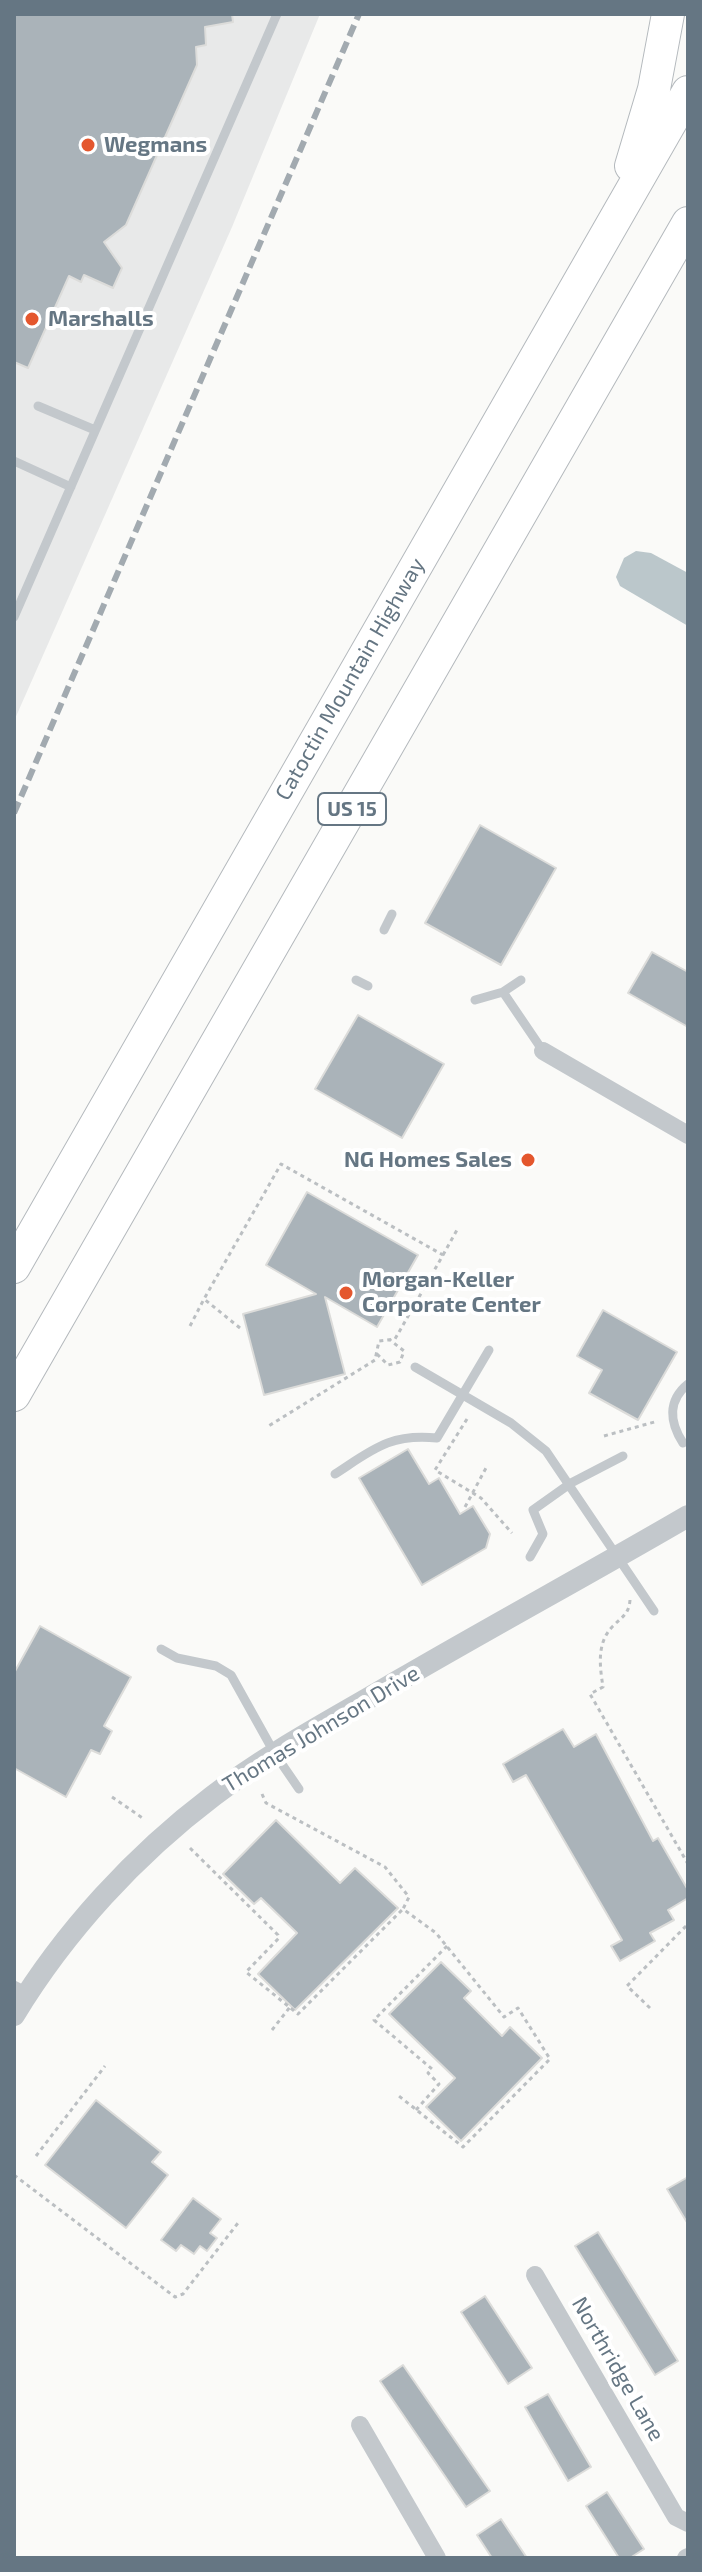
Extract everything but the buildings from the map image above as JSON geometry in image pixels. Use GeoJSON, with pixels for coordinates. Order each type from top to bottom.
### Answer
{"type":"FeatureCollection","features":[{"type":"Feature","properties":{"kind":"highway"},"geometry":{"type":"LineString","coordinates":[[615,219],[654,89],[668,14]]}},
{"type":"Feature","properties":{"kind":"highway","name":"Catoctin Mountain Highway"},"geometry":{"type":"LineString","coordinates":[[14,1267],[688,92]]}},
{"type":"Feature","properties":{"kind":"highway","name":"US 15"},"geometry":{"type":"LineString","coordinates":[[14,1395],[688,223]]}},
{"type":"Feature","properties":{"kind":"street"},"geometry":{"type":"LineString","coordinates":[[543,1051],[688,1135]]}},
{"type":"Feature","properties":{"kind":"street","name":"Thomas Johnson Drive"},"geometry":{"type":"LineString","coordinates":[[14,2015],[21,1988],[137,1863],[212,1797],[275,1754],[688,1516]]}},
{"type":"Feature","properties":{"kind":"street","name":"Northridge Lane"},"geometry":{"type":"LineString","coordinates":[[535,2275],[676,2517],[688,2523]]}},
{"type":"Feature","properties":{"kind":"street"},"geometry":{"type":"LineString","coordinates":[[360,2425],[437,2558]]}},
{"type":"Feature","properties":{"kind":"lane"},"geometry":{"type":"LineString","coordinates":[[14,617],[277,14]]}},
{"type":"Feature","properties":{"kind":"lane"},"geometry":{"type":"LineString","coordinates":[[38,406],[95,430]]}},
{"type":"Feature","properties":{"kind":"lane"},"geometry":{"type":"LineString","coordinates":[[14,461],[71,487]]}},
{"type":"Feature","properties":{"kind":"lane"},"geometry":{"type":"LineString","coordinates":[[384,930],[392,914]]}},
{"type":"Feature","properties":{"kind":"lane"},"geometry":{"type":"LineString","coordinates":[[356,980],[368,986]]}},
{"type":"Feature","properties":{"kind":"lane"},"geometry":{"type":"LineString","coordinates":[[475,1000],[503,992],[521,980]]}},
{"type":"Feature","properties":{"kind":"lane"},"geometry":{"type":"LineString","coordinates":[[503,992],[543,1051]]}},
{"type":"Feature","properties":{"kind":"lane"},"geometry":{"type":"LineString","coordinates":[[335,1474],[386,1441],[412,1435],[437,1438],[489,1350]]}},
{"type":"Feature","properties":{"kind":"lane"},"geometry":{"type":"LineString","coordinates":[[415,1367],[511,1423],[546,1451],[571,1483],[654,1611]]}},
{"type":"Feature","properties":{"kind":"lane"},"geometry":{"type":"LineString","coordinates":[[683,1443],[672,1425],[671,1416],[681,1390],[688,1384]]}},
{"type":"Feature","properties":{"kind":"lane"},"geometry":{"type":"LineString","coordinates":[[530,1557],[543,1534],[533,1510],[571,1483],[623,1456]]}},
{"type":"Feature","properties":{"kind":"lane"},"geometry":{"type":"LineString","coordinates":[[161,1649],[177,1658],[216,1666],[231,1675],[275,1754],[299,1789]]}},
{"type":"Feature","properties":{"kind":"path"},"geometry":{"type":"LineString","coordinates":[[190,1326],[281,1164],[443,1255]]}},
{"type":"Feature","properties":{"kind":"path"},"geometry":{"type":"LineString","coordinates":[[267,1427],[375,1360],[379,1341],[395,1339],[457,1230]]}},
{"type":"Feature","properties":{"kind":"path"},"geometry":{"type":"LineString","coordinates":[[204,1299],[240,1328]]}},
{"type":"Feature","properties":{"kind":"path"},"geometry":{"type":"LineString","coordinates":[[377,1354],[388,1365],[400,1362],[404,1351],[390,1340]]}},
{"type":"Feature","properties":{"kind":"path"},"geometry":{"type":"LineString","coordinates":[[604,1436],[660,1421],[659,1410]]}},
{"type":"Feature","properties":{"kind":"path"},"geometry":{"type":"LineString","coordinates":[[467,1419],[435,1470],[473,1491],[492,1507],[512,1533]]}},
{"type":"Feature","properties":{"kind":"path"},"geometry":{"type":"LineString","coordinates":[[465,1507],[486,1468]]}},
{"type":"Feature","properties":{"kind":"path"},"geometry":{"type":"LineString","coordinates":[[628,1594],[630,1602],[626,1615],[611,1627],[603,1642],[599,1665],[604,1685],[590,1694],[688,1864]]}},
{"type":"Feature","properties":{"kind":"path"},"geometry":{"type":"LineString","coordinates":[[190,1848],[278,1935],[279,1938],[246,1972],[298,2014],[403,1909],[409,1897],[385,1867],[266,1803],[262,1794]]}},
{"type":"Feature","properties":{"kind":"path"},"geometry":{"type":"LineString","coordinates":[[112,1797],[144,1819]]}},
{"type":"Feature","properties":{"kind":"path"},"geometry":{"type":"LineString","coordinates":[[399,2096],[463,2147],[550,2059],[518,2008],[504,2017],[436,1933],[403,1909]]}},
{"type":"Feature","properties":{"kind":"path"},"geometry":{"type":"LineString","coordinates":[[650,2008],[627,1986],[688,1924]]}},
{"type":"Feature","properties":{"kind":"path"},"geometry":{"type":"LineString","coordinates":[[416,2110],[439,2084],[428,2073],[432,2069],[374,2020],[447,1946]]}},
{"type":"Feature","properties":{"kind":"path"},"geometry":{"type":"LineString","coordinates":[[272,2030],[290,2007]]}},
{"type":"Feature","properties":{"kind":"path"},"geometry":{"type":"LineString","coordinates":[[36,2156],[105,2066]]}},
{"type":"Feature","properties":{"kind":"path"},"geometry":{"type":"LineString","coordinates":[[14,2175],[175,2297],[183,2294],[238,2223]]}},
{"type":"Feature","properties":{"kind":"shaded area"},"geometry":{"type":"Polygon","coordinates":[[[14,14],[320,14],[232,227],[14,721],[14,14]]]}},
{"type":"Feature","properties":{"kind":"shaded area"},"geometry":{"type":"Polygon","coordinates":[[[636,551],[651,553],[688,573],[688,626],[620,586],[616,577],[624,558],[636,551]]]}},
{"type":"Feature","properties":{"kind":"railway"},"geometry":{"type":"LineString","coordinates":[[14,813],[359,14]]}},
{"type":"Feature","properties":{"kind":"place","name":"Wegmans"},"geometry":{"type":"Point","coordinates":[88,145]}},
{"type":"Feature","properties":{"kind":"place","name":"Marshalls"},"geometry":{"type":"Point","coordinates":[32,319]}},
{"type":"Feature","properties":{"kind":"place","name":"NG Homes Sales"},"geometry":{"type":"Point","coordinates":[528,1160]}},
{"type":"Feature","properties":{"kind":"place","name":"Morgan-Keller Corporate Center"},"geometry":{"type":"Point","coordinates":[346,1293]}}]}
